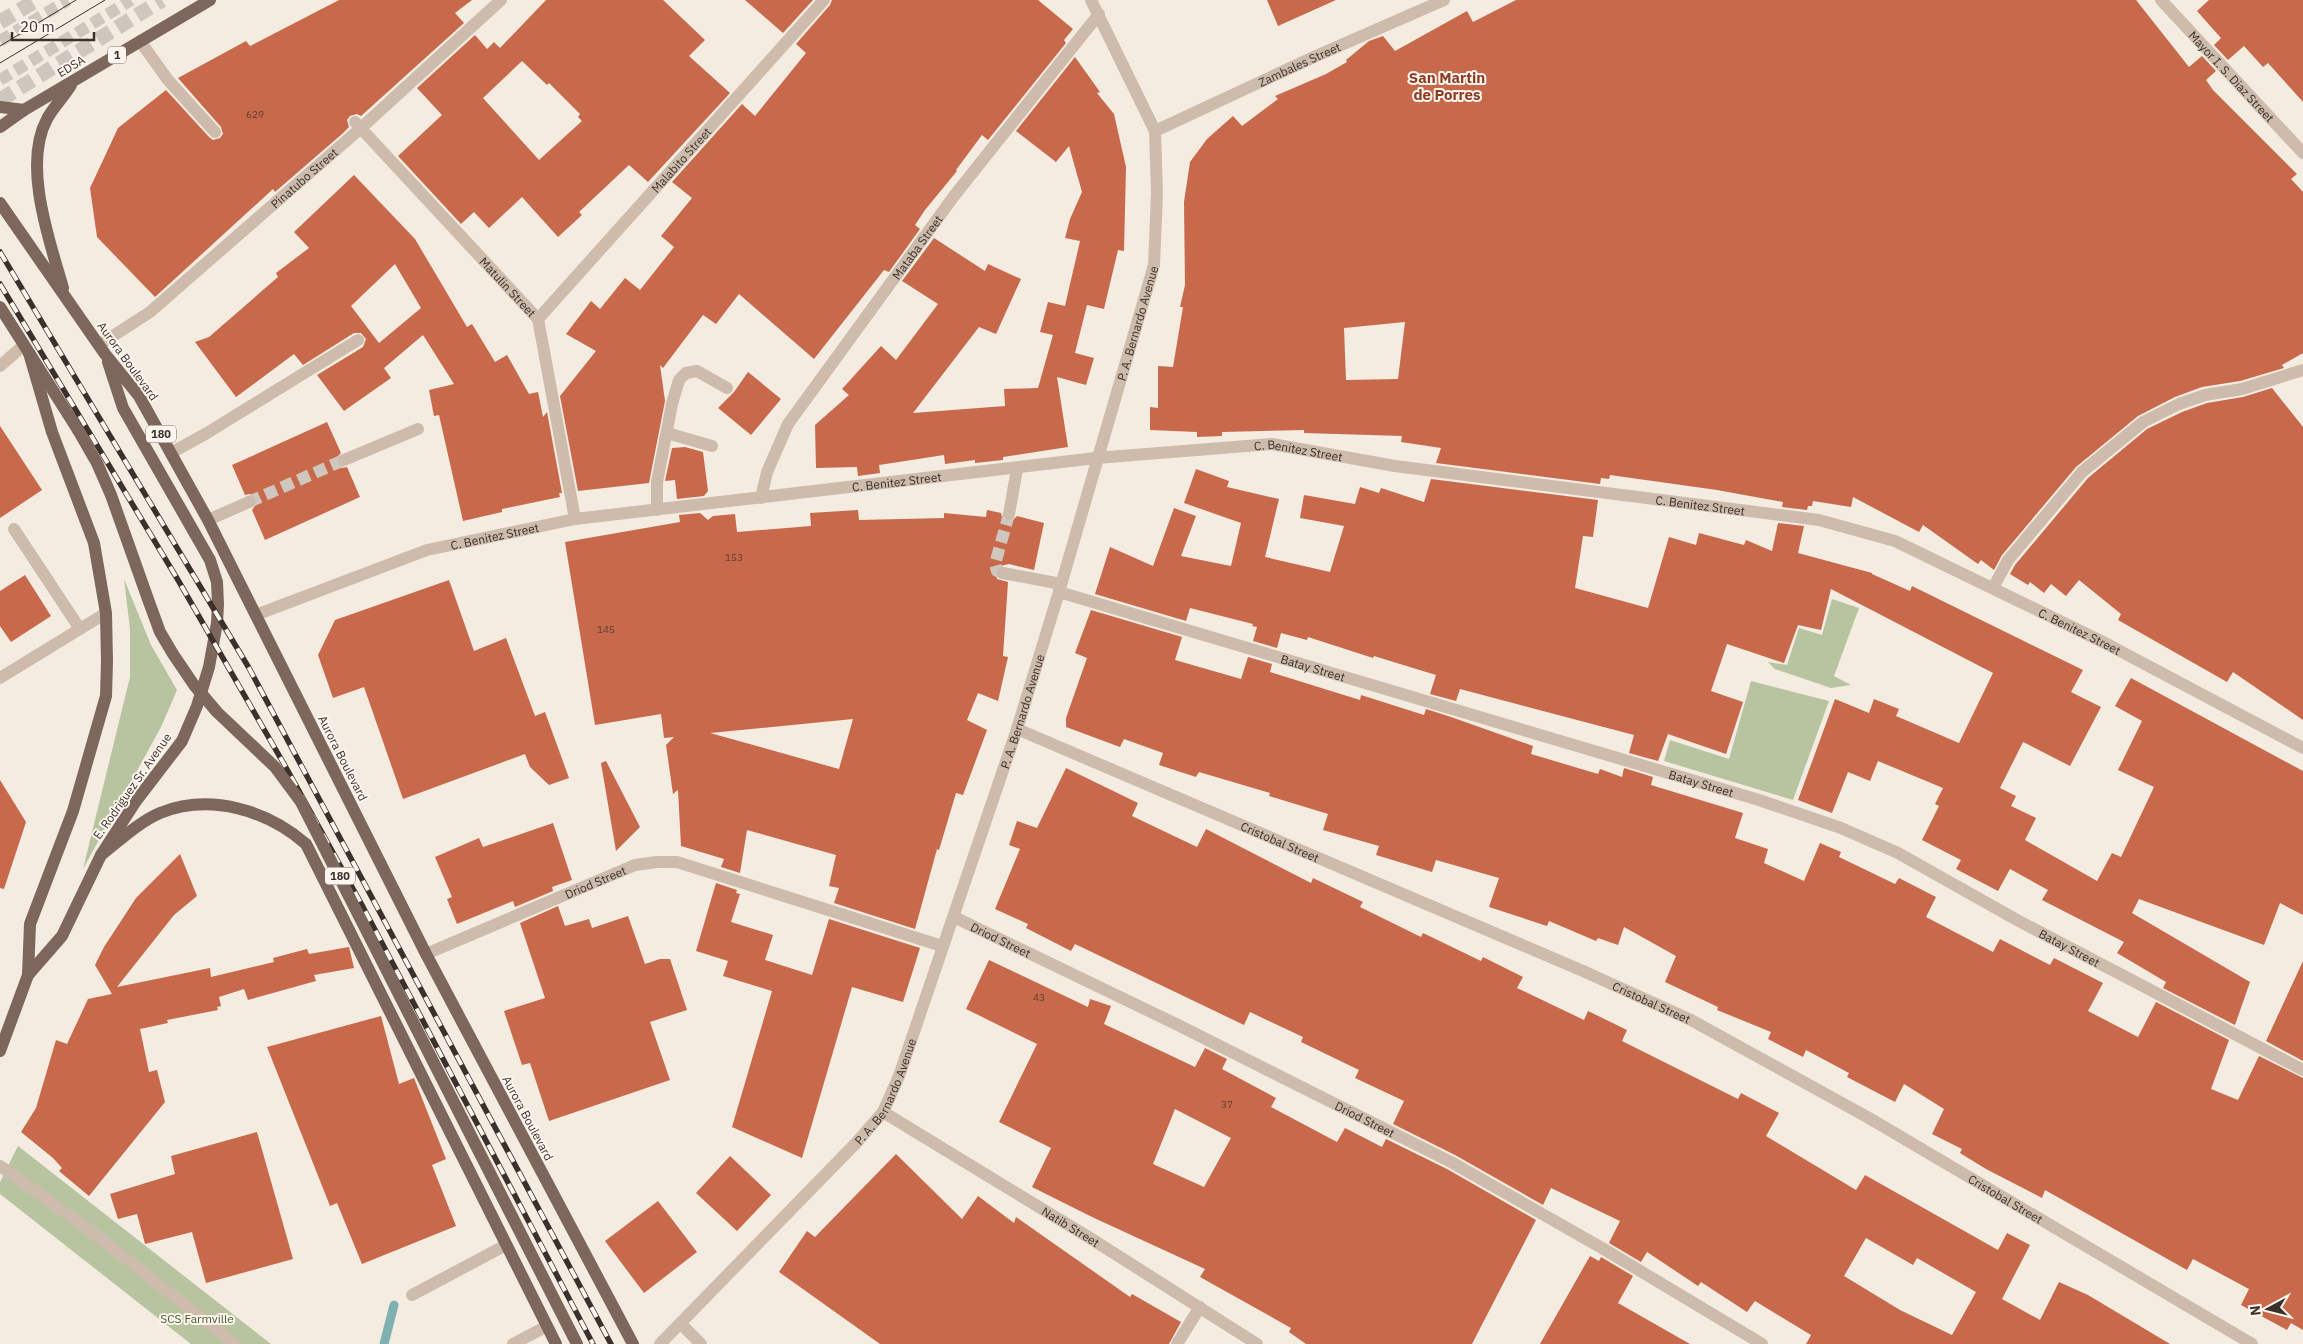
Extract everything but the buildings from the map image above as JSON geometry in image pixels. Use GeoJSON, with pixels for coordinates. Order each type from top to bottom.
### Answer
{"type":"FeatureCollection","features":[{"type":"Feature","properties":{"kind":"main road","name":"EDSA"},"geometry":{"type":"LineString","coordinates":[[0,127],[24,110],[210,0]]}},
{"type":"Feature","properties":{"kind":"main road"},"geometry":{"type":"LineString","coordinates":[[66,297],[45,219],[38,181],[39,146],[46,120],[74,81]]}},
{"type":"Feature","properties":{"kind":"main road"},"geometry":{"type":"LineString","coordinates":[[0,107],[24,110]]}},
{"type":"Feature","properties":{"kind":"main road","name":"Aurora Boulevard"},"geometry":{"type":"LineString","coordinates":[[0,204],[102,349],[139,396],[181,471],[256,614],[426,954],[633,1344]]}},
{"type":"Feature","properties":{"kind":"main road","name":"180"},"geometry":{"type":"LineString","coordinates":[[0,307],[97,463],[111,495],[129,550],[160,632],[194,685],[240,737],[275,767],[301,802],[577,1344]]}},
{"type":"Feature","properties":{"kind":"main road","name":"E. Rodriguez Sr. Avenue"},"geometry":{"type":"LineString","coordinates":[[0,1051],[28,975],[30,924],[73,811],[106,696],[108,635],[94,543],[52,432],[26,349]]}},
{"type":"Feature","properties":{"kind":"main road","name":"E. Rodriguez Sr. Avenue"},"geometry":{"type":"LineString","coordinates":[[28,975],[62,936],[101,855],[136,802],[182,741],[197,706],[208,667],[216,623],[218,604],[216,582],[210,560],[123,408],[102,349]]}},
{"type":"Feature","properties":{"kind":"main road"},"geometry":{"type":"LineString","coordinates":[[164,481],[181,471]]}},
{"type":"Feature","properties":{"kind":"main road"},"geometry":{"type":"LineString","coordinates":[[101,855],[159,814],[192,806],[213,804],[233,807],[260,816],[291,830],[306,844],[556,1344]]}},
{"type":"Feature","properties":{"kind":"street","name":"Pinatubo Street"},"geometry":{"type":"LineString","coordinates":[[102,349],[150,312],[358,125],[501,0]]}},
{"type":"Feature","properties":{"kind":"street","name":"Malabito Street"},"geometry":{"type":"LineString","coordinates":[[538,319],[824,0]]}},
{"type":"Feature","properties":{"kind":"street","name":"P. A. Bernardo Avenue"},"geometry":{"type":"LineString","coordinates":[[660,1344],[857,1142],[883,1112],[898,1076],[942,946],[954,917],[1017,729],[1154,265],[1157,193],[1155,131],[1091,0]]}},
{"type":"Feature","properties":{"kind":"street","name":"Zambales Street"},"geometry":{"type":"LineString","coordinates":[[1155,131],[1316,56],[1444,0]]}},
{"type":"Feature","properties":{"kind":"street","name":"Mayor I. S. Diaz Street"},"geometry":{"type":"LineString","coordinates":[[2161,0],[2303,153]]}},
{"type":"Feature","properties":{"kind":"street","name":"Mataba Street"},"geometry":{"type":"LineString","coordinates":[[761,498],[767,472],[788,424],[954,196],[1099,14]]}},
{"type":"Feature","properties":{"kind":"street"},"geometry":{"type":"LineString","coordinates":[[140,41],[168,80],[215,132]]}},
{"type":"Feature","properties":{"kind":"street","name":"Matulin Street"},"geometry":{"type":"LineString","coordinates":[[358,125],[538,319],[576,519]]}},
{"type":"Feature","properties":{"kind":"street"},"geometry":{"type":"LineString","coordinates":[[171,453],[207,434],[358,340]]}},
{"type":"Feature","properties":{"kind":"street"},"geometry":{"type":"LineString","coordinates":[[0,366],[26,349]]}},
{"type":"Feature","properties":{"kind":"street"},"geometry":{"type":"LineString","coordinates":[[1993,588],[2008,560],[2082,472],[2143,422],[2178,404],[2205,395],[2242,389],[2303,370]]}},
{"type":"Feature","properties":{"kind":"street"},"geometry":{"type":"LineString","coordinates":[[657,510],[657,482],[680,380],[686,373],[697,371],[726,388]]}},
{"type":"Feature","properties":{"kind":"street"},"geometry":{"type":"LineString","coordinates":[[344,460],[418,429]]}},
{"type":"Feature","properties":{"kind":"street"},"geometry":{"type":"LineString","coordinates":[[667,433],[712,446]]}},
{"type":"Feature","properties":{"kind":"street","name":"C. Benitez Street"},"geometry":{"type":"LineString","coordinates":[[256,614],[427,550],[576,519],[1017,469],[1096,458],[1272,444],[1395,466],[1819,520],[1895,541],[2105,643],[2303,748]]}},
{"type":"Feature","properties":{"kind":"street"},"geometry":{"type":"LineString","coordinates":[[1009,514],[1017,469]]}},
{"type":"Feature","properties":{"kind":"street"},"geometry":{"type":"LineString","coordinates":[[208,520],[249,502]]}},
{"type":"Feature","properties":{"kind":"street"},"geometry":{"type":"LineString","coordinates":[[14,529],[80,629]]}},
{"type":"Feature","properties":{"kind":"street","name":"Batay Street"},"geometry":{"type":"LineString","coordinates":[[1004,572],[1759,800],[1841,828],[1898,853],[2016,920],[2303,1070]]}},
{"type":"Feature","properties":{"kind":"street"},"geometry":{"type":"LineString","coordinates":[[0,678],[106,613]]}},
{"type":"Feature","properties":{"kind":"street","name":"Cristobal Street"},"geometry":{"type":"LineString","coordinates":[[1017,729],[1691,1020],[1869,1118],[2252,1344]]}},
{"type":"Feature","properties":{"kind":"street","name":"Driod Street"},"geometry":{"type":"LineString","coordinates":[[426,954],[636,865],[657,862],[677,862],[942,946]]}},
{"type":"Feature","properties":{"kind":"street","name":"Driod Street"},"geometry":{"type":"LineString","coordinates":[[954,917],[1185,1029],[1451,1162],[1602,1248],[1762,1344]]}},
{"type":"Feature","properties":{"kind":"street","name":"Natib Street"},"geometry":{"type":"LineString","coordinates":[[883,1112],[1257,1344]]}},
{"type":"Feature","properties":{"kind":"street"},"geometry":{"type":"LineString","coordinates":[[0,1166],[84,1226],[236,1344]]}},
{"type":"Feature","properties":{"kind":"street"},"geometry":{"type":"LineString","coordinates":[[412,1295],[506,1245]]}},
{"type":"Feature","properties":{"kind":"street"},"geometry":{"type":"LineString","coordinates":[[1177,1344],[1200,1307]]}},
{"type":"Feature","properties":{"kind":"street"},"geometry":{"type":"LineString","coordinates":[[681,1324],[701,1344]]}},
{"type":"Feature","properties":{"kind":"street"},"geometry":{"type":"LineString","coordinates":[[513,1344],[547,1326]]}},
{"type":"Feature","properties":{"kind":"green space"},"geometry":{"type":"Polygon","coordinates":[[[124,579],[151,645],[177,690],[161,727],[83,869],[130,677],[130,629],[124,579]]]}},
{"type":"Feature","properties":{"kind":"green space"},"geometry":{"type":"Polygon","coordinates":[[[1832,599],[1859,608],[1834,676],[1851,685],[1831,688],[1775,669],[1768,662],[1787,665],[1799,628],[1822,635],[1832,599]]]}},
{"type":"Feature","properties":{"kind":"green space"},"geometry":{"type":"Polygon","coordinates":[[[1751,681],[1829,701],[1793,800],[1664,761],[1670,740],[1729,759],[1751,681]]]}},
{"type":"Feature","properties":{"kind":"green space","name":"SCS Farmville"},"geometry":{"type":"Polygon","coordinates":[[[18,1146],[271,1344],[191,1344],[0,1194],[0,1182],[18,1146]]]}},
{"type":"Feature","properties":{"kind":"waterway"},"geometry":{"type":"LineString","coordinates":[[384,1344],[394,1305]]}},
{"type":"Feature","properties":{"kind":"tunnel"},"geometry":{"type":"LineString","coordinates":[[0,22],[37,0]]}},
{"type":"Feature","properties":{"kind":"tunnel"},"geometry":{"type":"LineString","coordinates":[[0,41],[68,0]]}},
{"type":"Feature","properties":{"kind":"tunnel"},"geometry":{"type":"LineString","coordinates":[[0,80],[131,0]]}},
{"type":"Feature","properties":{"kind":"tunnel"},"geometry":{"type":"LineString","coordinates":[[0,100],[162,0]]}},
{"type":"Feature","properties":{"kind":"tunnel"},"geometry":{"type":"LineString","coordinates":[[249,502],[344,460]]}},
{"type":"Feature","properties":{"kind":"tunnel"},"geometry":{"type":"LineString","coordinates":[[1003,573],[997,571],[995,564],[1009,514]]}},
{"type":"Feature","properties":{"kind":"tram line"},"geometry":{"type":"LineString","coordinates":[[0,46],[76,0]]}},
{"type":"Feature","properties":{"kind":"tram line"},"geometry":{"type":"LineString","coordinates":[[0,63],[105,0]]}},
{"type":"Feature","properties":{"kind":"railway"},"geometry":{"type":"LineString","coordinates":[[0,252],[249,668],[611,1344]]}},
{"type":"Feature","properties":{"kind":"railway"},"geometry":{"type":"LineString","coordinates":[[0,284],[178,580],[288,771],[362,905],[593,1344]]}},
{"type":"Feature","properties":{"kind":"district","name":"San Martin de Porres"},"geometry":{"type":"Point","coordinates":[1447,86]}}]}
